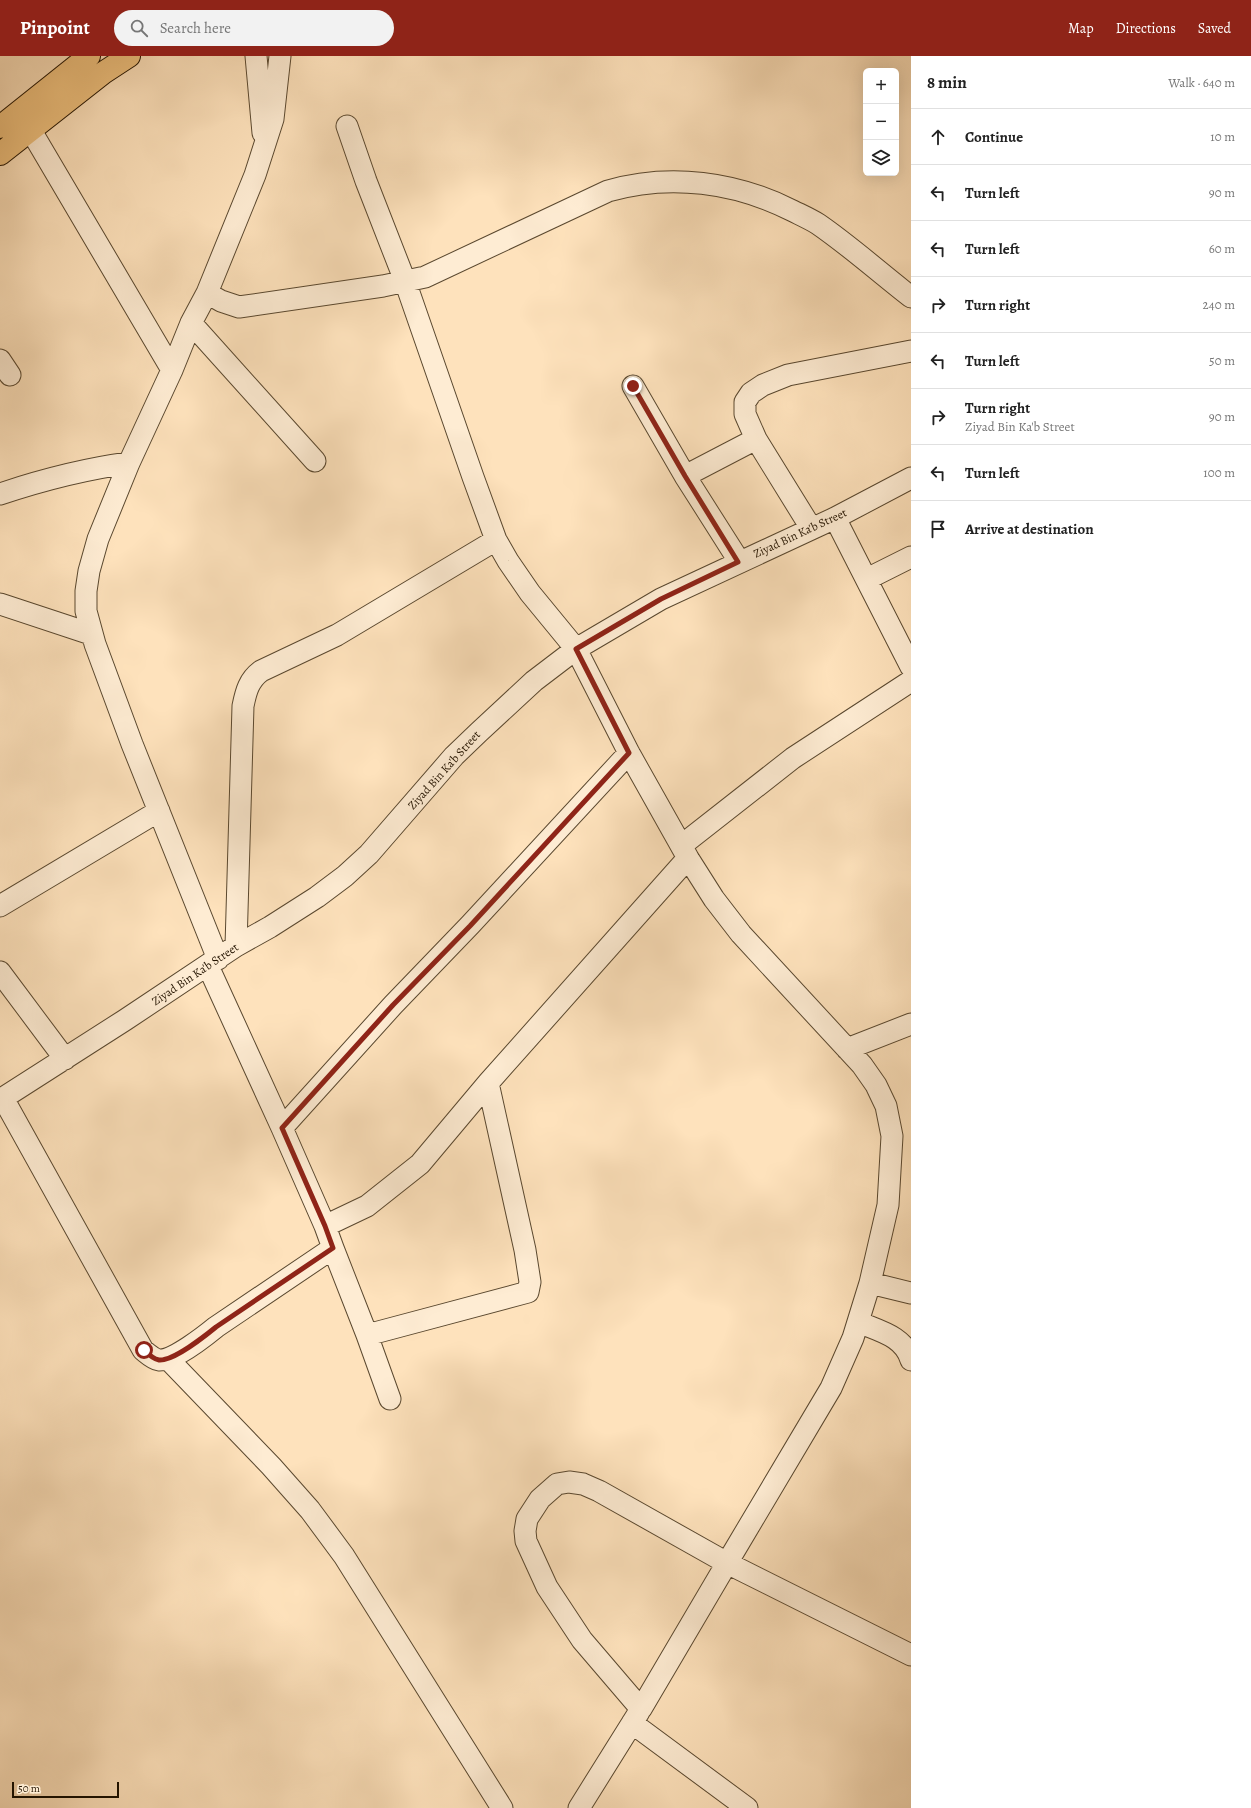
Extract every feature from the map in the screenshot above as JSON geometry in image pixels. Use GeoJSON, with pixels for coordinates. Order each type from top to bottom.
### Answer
{"type":"FeatureCollection","features":[{"type":"Feature","properties":{"kind":"main road"},"geometry":{"type":"LineString","coordinates":[[0,127],[89,56]]}},
{"type":"Feature","properties":{"kind":"main road"},"geometry":{"type":"LineString","coordinates":[[0,154],[103,73],[129,56]]}},
{"type":"Feature","properties":{"kind":"street"},"geometry":{"type":"LineString","coordinates":[[256,56],[261,119],[265,143]]}},
{"type":"Feature","properties":{"kind":"street"},"geometry":{"type":"LineString","coordinates":[[280,56],[273,120],[255,175],[207,293],[191,324],[172,370],[129,463],[98,539],[89,571],[86,590],[86,611],[91,634],[159,811],[213,962],[282,1128],[325,1226],[390,1399]]}},
{"type":"Feature","properties":{"kind":"street"},"geometry":{"type":"LineString","coordinates":[[347,126],[366,181],[406,281],[496,540],[508,561],[530,593],[576,649],[629,753],[685,852],[714,899],[741,934],[862,1065],[876,1085],[886,1106],[892,1136],[888,1205],[870,1283],[853,1338],[831,1388],[637,1716],[579,1808]]}},
{"type":"Feature","properties":{"kind":"street"},"geometry":{"type":"LineString","coordinates":[[30,129],[172,370]]}},
{"type":"Feature","properties":{"kind":"street"},"geometry":{"type":"LineString","coordinates":[[207,293],[221,302],[239,307],[383,286],[425,277],[608,190],[631,184],[653,181],[702,182],[751,194],[777,203],[817,223],[911,297]]}},
{"type":"Feature","properties":{"kind":"street"},"geometry":{"type":"LineString","coordinates":[[191,324],[315,461]]}},
{"type":"Feature","properties":{"kind":"street"},"geometry":{"type":"LineString","coordinates":[[811,528],[756,439],[745,414],[745,402],[751,393],[773,379],[804,370],[911,351]]}},
{"type":"Feature","properties":{"kind":"street"},"geometry":{"type":"LineString","coordinates":[[633,386],[685,476],[738,562]]}},
{"type":"Feature","properties":{"kind":"street"},"geometry":{"type":"LineString","coordinates":[[685,476],[756,439]]}},
{"type":"Feature","properties":{"kind":"street"},"geometry":{"type":"LineString","coordinates":[[0,494],[45,480],[98,467],[129,463]]}},
{"type":"Feature","properties":{"kind":"street","name":"Ziyad Bin Ka'b Street"},"geometry":{"type":"LineString","coordinates":[[2,1099],[236,946],[270,927],[317,897],[345,876],[369,854],[454,756],[534,681],[576,649],[661,599],[835,518],[911,478]]}},
{"type":"Feature","properties":{"kind":"street"},"geometry":{"type":"LineString","coordinates":[[835,518],[911,667]]}},
{"type":"Feature","properties":{"kind":"street"},"geometry":{"type":"LineString","coordinates":[[236,946],[243,706],[248,686],[254,677],[268,668],[337,635],[496,540]]}},
{"type":"Feature","properties":{"kind":"street"},"geometry":{"type":"LineString","coordinates":[[867,579],[911,557]]}},
{"type":"Feature","properties":{"kind":"street"},"geometry":{"type":"LineString","coordinates":[[0,604],[91,634]]}},
{"type":"Feature","properties":{"kind":"street"},"geometry":{"type":"LineString","coordinates":[[325,1226],[367,1206],[420,1164],[685,852],[793,758],[911,681]]}},
{"type":"Feature","properties":{"kind":"street"},"geometry":{"type":"LineString","coordinates":[[282,1128],[393,1005],[470,926],[629,753]]}},
{"type":"Feature","properties":{"kind":"street"},"geometry":{"type":"LineString","coordinates":[[0,906],[159,811]]}},
{"type":"Feature","properties":{"kind":"street"},"geometry":{"type":"LineString","coordinates":[[0,972],[65,1059]]}},
{"type":"Feature","properties":{"kind":"street"},"geometry":{"type":"LineString","coordinates":[[847,1049],[911,1024]]}},
{"type":"Feature","properties":{"kind":"street"},"geometry":{"type":"LineString","coordinates":[[367,1335],[525,1294],[529,1290],[530,1282],[525,1250],[488,1083]]}},
{"type":"Feature","properties":{"kind":"street"},"geometry":{"type":"LineString","coordinates":[[2,1099],[138,1342],[153,1358],[159,1360],[168,1359],[206,1336],[216,1327],[333,1248]]}},
{"type":"Feature","properties":{"kind":"street"},"geometry":{"type":"LineString","coordinates":[[870,1283],[911,1292]]}},
{"type":"Feature","properties":{"kind":"street"},"geometry":{"type":"LineString","coordinates":[[858,1322],[897,1338],[908,1352],[911,1360]]}},
{"type":"Feature","properties":{"kind":"street"},"geometry":{"type":"LineString","coordinates":[[168,1359],[271,1466],[310,1510],[340,1550],[502,1808]]}},
{"type":"Feature","properties":{"kind":"street"},"geometry":{"type":"LineString","coordinates":[[747,1808],[637,1716],[582,1640],[547,1587],[526,1541],[525,1531],[527,1519],[540,1499],[557,1484],[569,1482],[583,1484],[599,1491],[727,1563],[911,1655]]}},
{"type":"Feature","properties":{"kind":"route"},"geometry":{"type":"LineString","coordinates":[[144,1350],[153,1358],[159,1360],[168,1359],[206,1336],[216,1327],[310,1265],[317,1258],[333,1248],[325,1226],[282,1128],[393,1005],[470,926],[629,753],[576,649],[661,599],[738,562],[685,476],[633,386]]}}]}
